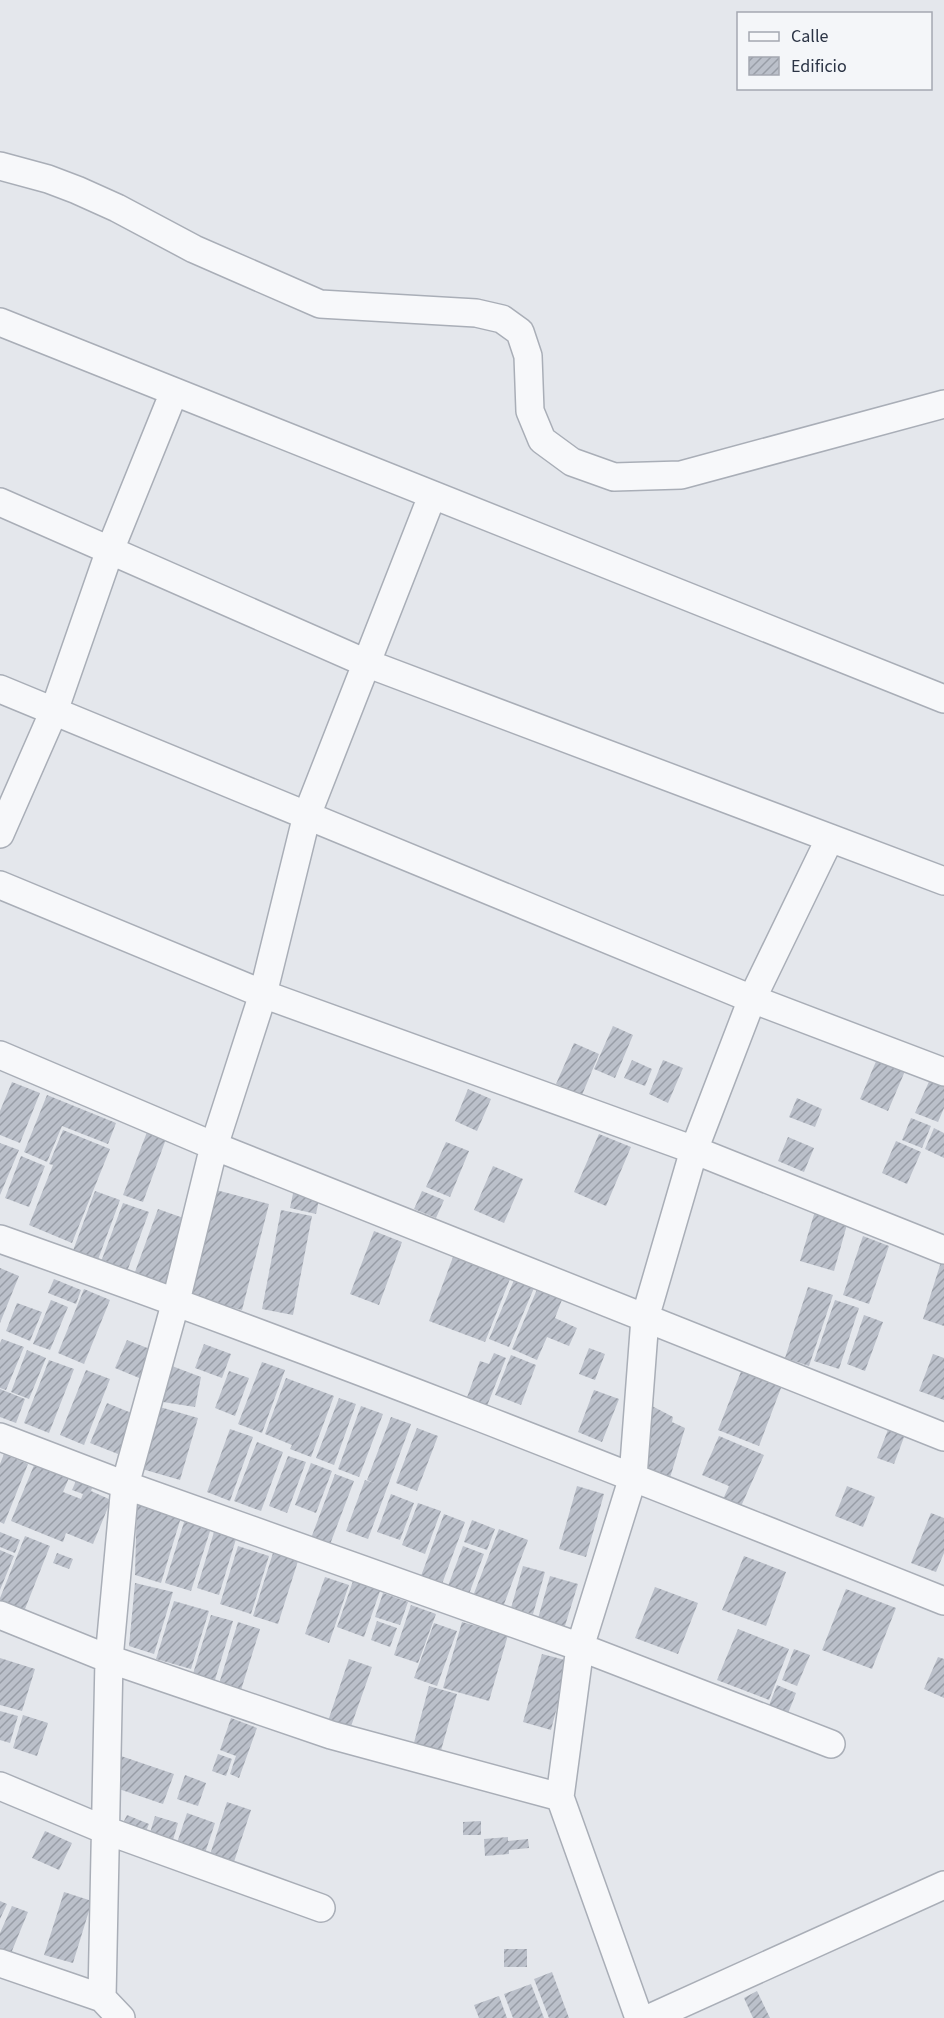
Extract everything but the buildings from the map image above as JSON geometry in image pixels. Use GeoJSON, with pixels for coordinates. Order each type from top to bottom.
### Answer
{"type":"FeatureCollection","features":[{"type":"Feature","properties":{"kind":"street"},"geometry":{"type":"LineString","coordinates":[[0,166],[48,179],[77,190],[117,208],[194,249],[320,304],[476,313],[502,319],[520,332],[528,356],[530,411],[542,440],[572,462],[614,477],[681,475],[944,404]]}},
{"type":"Feature","properties":{"kind":"street"},"geometry":{"type":"LineString","coordinates":[[0,322],[944,699]]}},
{"type":"Feature","properties":{"kind":"street"},"geometry":{"type":"LineString","coordinates":[[0,834],[54,711],[110,550],[174,392]]}},
{"type":"Feature","properties":{"kind":"street"},"geometry":{"type":"LineString","coordinates":[[102,1998],[109,1659],[125,1485],[176,1300],[214,1146],[263,994],[307,815],[432,496]]}},
{"type":"Feature","properties":{"kind":"street"},"geometry":{"type":"LineString","coordinates":[[0,502],[366,663],[944,881]]}},
{"type":"Feature","properties":{"kind":"street"},"geometry":{"type":"LineString","coordinates":[[0,689],[752,999],[944,1072]]}},
{"type":"Feature","properties":{"kind":"street"},"geometry":{"type":"LineString","coordinates":[[639,2018],[560,1797],[580,1647],[633,1477],[645,1318],[694,1150],[752,999],[830,838]]}},
{"type":"Feature","properties":{"kind":"street"},"geometry":{"type":"LineString","coordinates":[[0,885],[263,994],[694,1150],[944,1250]]}},
{"type":"Feature","properties":{"kind":"street"},"geometry":{"type":"LineString","coordinates":[[0,1055],[214,1146],[944,1437]]}},
{"type":"Feature","properties":{"kind":"street"},"geometry":{"type":"LineString","coordinates":[[0,1239],[176,1300],[633,1477],[944,1601]]}},
{"type":"Feature","properties":{"kind":"street"},"geometry":{"type":"LineString","coordinates":[[0,1437],[125,1485],[580,1647],[831,1744]]}},
{"type":"Feature","properties":{"kind":"street"},"geometry":{"type":"LineString","coordinates":[[0,1615],[109,1659],[331,1735],[560,1797]]}},
{"type":"Feature","properties":{"kind":"street"},"geometry":{"type":"LineString","coordinates":[[0,1786],[105,1830],[321,1908]]}},
{"type":"Feature","properties":{"kind":"street"},"geometry":{"type":"LineString","coordinates":[[650,2018],[944,1885]]}},
{"type":"Feature","properties":{"kind":"street"},"geometry":{"type":"LineString","coordinates":[[0,1963],[102,1998],[121,2018]]}}]}
